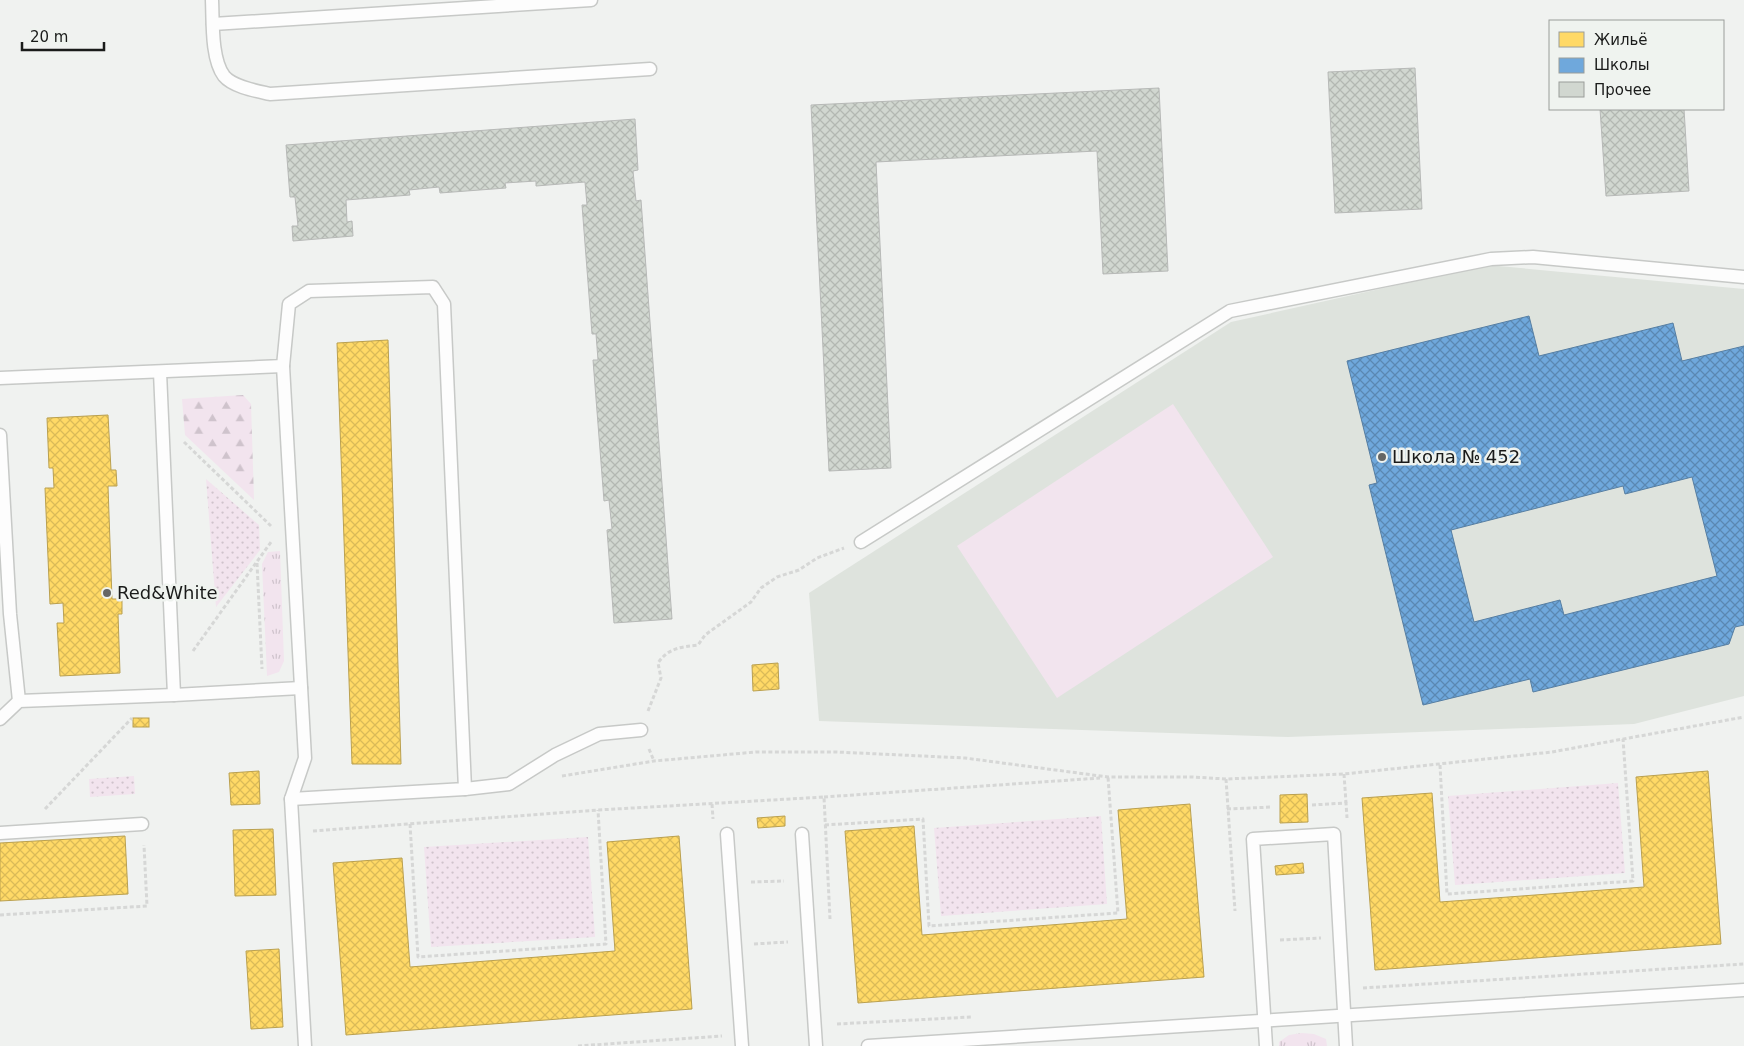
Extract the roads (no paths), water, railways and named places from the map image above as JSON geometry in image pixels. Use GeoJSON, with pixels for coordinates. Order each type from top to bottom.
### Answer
{"type":"FeatureCollection","features":[{"type":"Feature","properties":{"kind":"lane"},"geometry":{"type":"LineString","coordinates":[[212,0],[216,57],[224,76],[243,88],[270,94],[650,69]]}},
{"type":"Feature","properties":{"kind":"lane"},"geometry":{"type":"LineString","coordinates":[[213,24],[591,0]]}},
{"type":"Feature","properties":{"kind":"lane"},"geometry":{"type":"LineString","coordinates":[[861,542],[1230,311],[1492,259],[1532,257],[1744,277]]}},
{"type":"Feature","properties":{"kind":"lane"},"geometry":{"type":"LineString","coordinates":[[305,1046],[291,799],[305,758],[283,366],[289,304],[309,291],[433,287],[444,304],[465,790]]}},
{"type":"Feature","properties":{"kind":"lane"},"geometry":{"type":"LineString","coordinates":[[0,378],[283,366]]}},
{"type":"Feature","properties":{"kind":"lane"},"geometry":{"type":"LineString","coordinates":[[160,372],[174,695]]}},
{"type":"Feature","properties":{"kind":"lane"},"geometry":{"type":"LineString","coordinates":[[0,435],[10,614],[19,701]]}},
{"type":"Feature","properties":{"kind":"lane"},"geometry":{"type":"LineString","coordinates":[[0,719],[19,701],[302,688]]}},
{"type":"Feature","properties":{"kind":"lane"},"geometry":{"type":"LineString","coordinates":[[291,799],[465,790],[508,784],[555,755],[599,734],[641,730]]}},
{"type":"Feature","properties":{"kind":"lane"},"geometry":{"type":"LineString","coordinates":[[0,833],[142,824]]}},
{"type":"Feature","properties":{"kind":"lane"},"geometry":{"type":"LineString","coordinates":[[727,834],[741,1040]]}},
{"type":"Feature","properties":{"kind":"lane"},"geometry":{"type":"LineString","coordinates":[[802,834],[816,1046]]}},
{"type":"Feature","properties":{"kind":"lane"},"geometry":{"type":"LineString","coordinates":[[1266,1046],[1253,839],[1334,834],[1346,1046]]}},
{"type":"Feature","properties":{"kind":"lane"},"geometry":{"type":"LineString","coordinates":[[868,1046],[1744,990]]}},
{"type":"Feature","properties":{"kind":"place","name":"Школа № 452"},"geometry":{"type":"Point","coordinates":[1382,457]}},
{"type":"Feature","properties":{"kind":"place","name":"Red&White"},"geometry":{"type":"Point","coordinates":[107,593]}}]}
